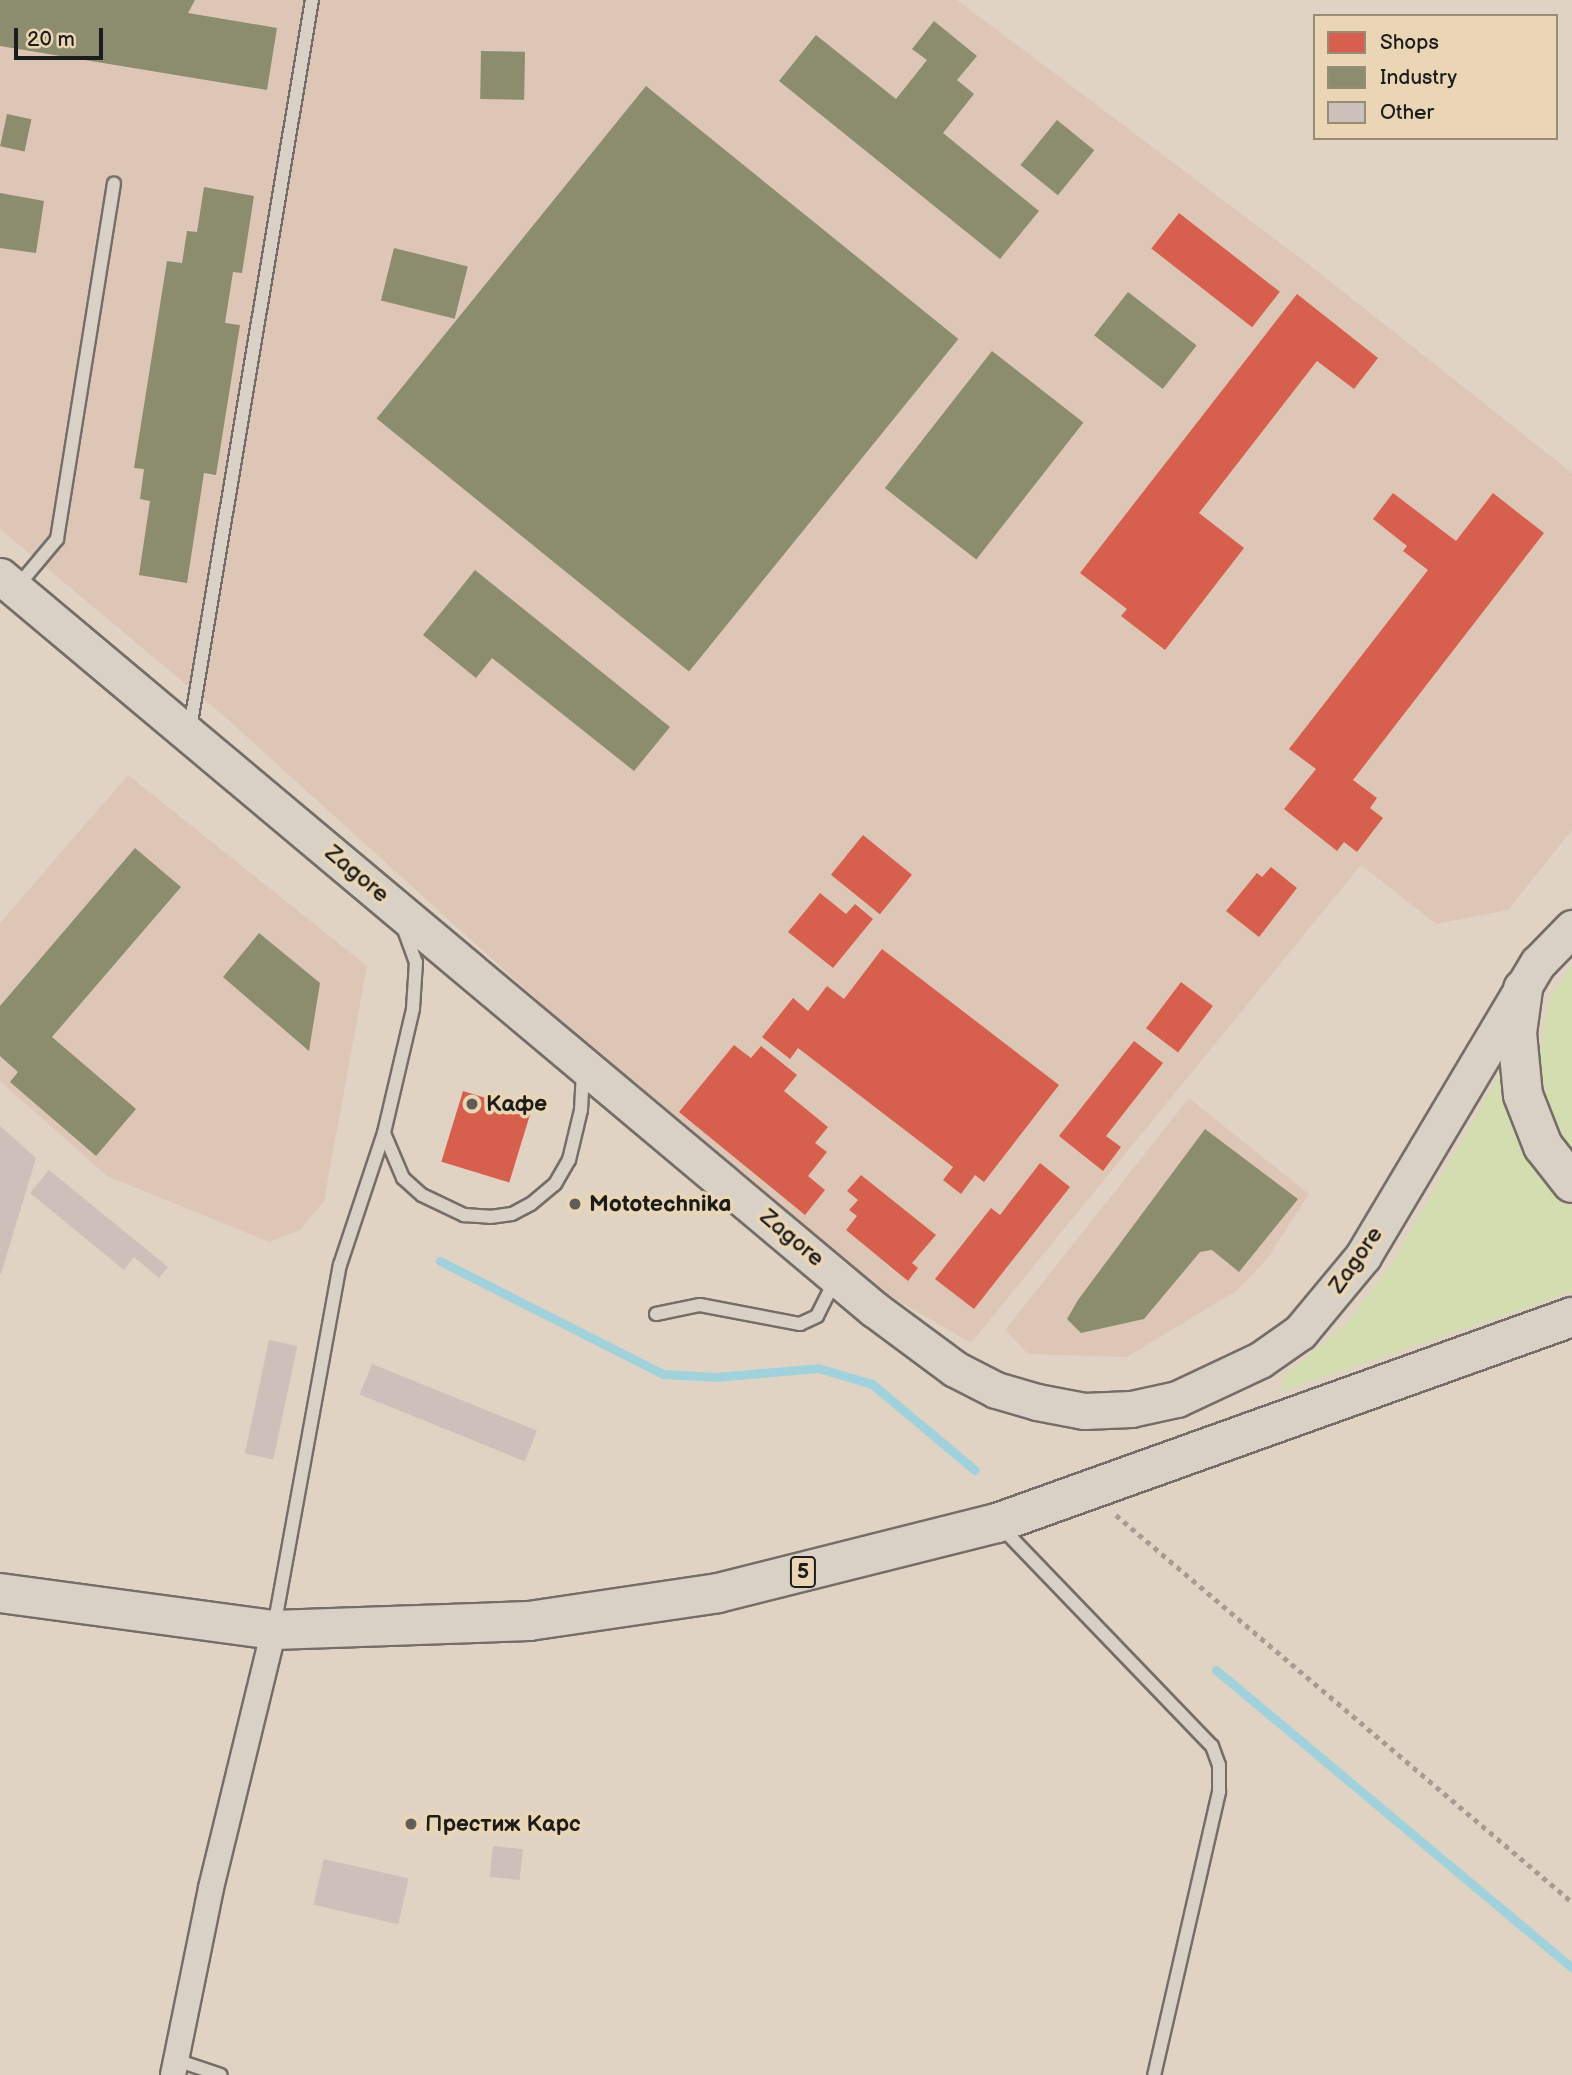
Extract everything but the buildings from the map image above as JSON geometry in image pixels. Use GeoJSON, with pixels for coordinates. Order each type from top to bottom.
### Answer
{"type":"FeatureCollection","features":[{"type":"Feature","properties":{"kind":"main road"},"geometry":{"type":"LineString","coordinates":[[1522,989],[1517,1033],[1523,1095],[1542,1146],[1572,1183]]}},
{"type":"Feature","properties":{"kind":"main road","name":"5"},"geometry":{"type":"LineString","coordinates":[[0,1593],[274,1630],[555,1618],[718,1593],[998,1523],[1572,1317]]}},
{"type":"Feature","properties":{"kind":"street","name":"Zagore"},"geometry":{"type":"LineString","coordinates":[[8,582],[838,1276],[955,1369],[996,1390],[1037,1402],[1084,1411],[1131,1409],[1177,1399],[1218,1382],[1300,1332],[1331,1298],[1363,1256],[1538,963],[1572,928]]}},
{"type":"Feature","properties":{"kind":"street"},"geometry":{"type":"LineString","coordinates":[[175,2067],[211,1888],[274,1630]]}},
{"type":"Feature","properties":{"kind":"lane"},"geometry":{"type":"LineString","coordinates":[[189,734],[312,0]]}},
{"type":"Feature","properties":{"kind":"lane"},"geometry":{"type":"LineString","coordinates":[[8,582],[57,539],[114,184]]}},
{"type":"Feature","properties":{"kind":"lane"},"geometry":{"type":"LineString","coordinates":[[274,1630],[340,1265],[384,1133],[415,986],[416,962],[396,906]]}},
{"type":"Feature","properties":{"kind":"lane"},"geometry":{"type":"LineString","coordinates":[[384,1133],[404,1178],[422,1195],[464,1215],[512,1214],[555,1184],[569,1160],[581,1110],[583,1064]]}},
{"type":"Feature","properties":{"kind":"lane"},"geometry":{"type":"LineString","coordinates":[[656,1314],[700,1305],[800,1324],[817,1316],[838,1276]]}},
{"type":"Feature","properties":{"kind":"lane"},"geometry":{"type":"LineString","coordinates":[[998,1523],[1212,1746],[1219,1765],[1219,1792],[1154,2075]]}},
{"type":"Feature","properties":{"kind":"lane"},"geometry":{"type":"LineString","coordinates":[[175,2067],[221,2075]]}},
{"type":"Feature","properties":{"kind":"path"},"geometry":{"type":"LineString","coordinates":[[1089,1492],[1572,1902]]}},
{"type":"Feature","properties":{"kind":"shaded area"},"geometry":{"type":"Polygon","coordinates":[[[0,0],[957,0],[1307,263],[1572,473],[1572,830],[1508,910],[1436,924],[1361,865],[971,1343],[874,1287],[649,1101],[226,718],[0,529],[0,0]]]}},
{"type":"Feature","properties":{"kind":"shaded area"},"geometry":{"type":"Polygon","coordinates":[[[128,775],[367,966],[324,1201],[300,1230],[269,1242],[107,1176],[0,1081],[0,923],[128,775]]]}},
{"type":"Feature","properties":{"kind":"shaded area"},"geometry":{"type":"Polygon","coordinates":[[[1189,1098],[1309,1194],[1267,1259],[1236,1291],[1127,1357],[1028,1354],[1005,1330],[1189,1098]]]}},
{"type":"Feature","properties":{"kind":"green space"},"geometry":{"type":"Polygon","coordinates":[[[1572,963],[1572,1155],[1547,1103],[1539,1057],[1548,1003],[1572,963]]]}},
{"type":"Feature","properties":{"kind":"green space"},"geometry":{"type":"Polygon","coordinates":[[[1502,1070],[1523,1140],[1542,1177],[1572,1207],[1572,1292],[1281,1391],[1284,1376],[1347,1323],[1391,1265],[1502,1070]]]}},
{"type":"Feature","properties":{"kind":"waterway"},"geometry":{"type":"LineString","coordinates":[[440,1261],[663,1374],[716,1377],[818,1368],[872,1384],[975,1470]]}},
{"type":"Feature","properties":{"kind":"waterway"},"geometry":{"type":"LineString","coordinates":[[1216,1670],[1572,1968]]}},
{"type":"Feature","properties":{"kind":"place","name":"Кафе"},"geometry":{"type":"Point","coordinates":[472,1104]}},
{"type":"Feature","properties":{"kind":"place","name":"Mototechnika"},"geometry":{"type":"Point","coordinates":[575,1204]}},
{"type":"Feature","properties":{"kind":"place","name":"Престиж Карс"},"geometry":{"type":"Point","coordinates":[411,1824]}}]}
